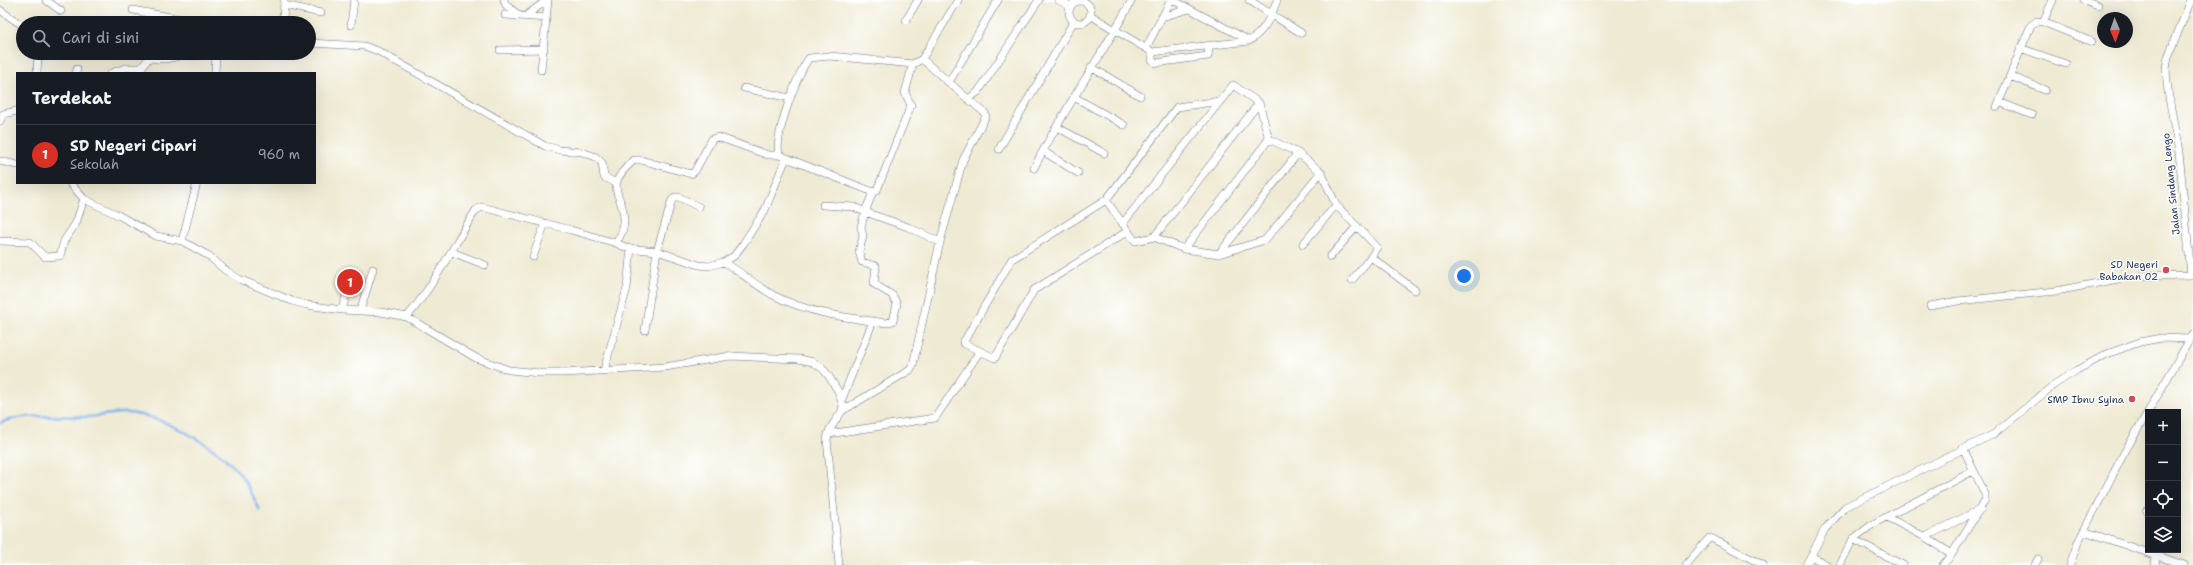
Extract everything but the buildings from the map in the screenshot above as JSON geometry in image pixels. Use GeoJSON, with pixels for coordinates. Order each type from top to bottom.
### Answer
{"type":"FeatureCollection","features":[{"type":"Feature","properties":{"kind":"street"},"geometry":{"type":"LineString","coordinates":[[46,0],[61,11]]}},
{"type":"Feature","properties":{"kind":"street"},"geometry":{"type":"LineString","coordinates":[[351,25],[354,0]]}},
{"type":"Feature","properties":{"kind":"street"},"geometry":{"type":"LineString","coordinates":[[504,0],[506,5],[524,16]]}},
{"type":"Feature","properties":{"kind":"street"},"geometry":{"type":"LineString","coordinates":[[524,16],[547,0]]}},
{"type":"Feature","properties":{"kind":"street"},"geometry":{"type":"LineString","coordinates":[[541,70],[547,0]]}},
{"type":"Feature","properties":{"kind":"street"},"geometry":{"type":"LineString","coordinates":[[906,20],[918,0]]}},
{"type":"Feature","properties":{"kind":"street"},"geometry":{"type":"LineString","coordinates":[[407,317],[426,294],[476,210],[482,207],[545,223],[631,248],[657,251],[699,265],[709,266],[724,262],[734,256],[765,210],[783,156],[778,147],[781,129],[790,98],[809,58],[830,56],[913,64],[922,59],[958,0]]}},
{"type":"Feature","properties":{"kind":"street"},"geometry":{"type":"LineString","coordinates":[[949,82],[998,0]]}},
{"type":"Feature","properties":{"kind":"street"},"geometry":{"type":"LineString","coordinates":[[968,99],[978,92],[1039,0]]}},
{"type":"Feature","properties":{"kind":"street"},"geometry":{"type":"LineString","coordinates":[[1058,0],[1070,6]]}},
{"type":"Feature","properties":{"kind":"street"},"geometry":{"type":"LineString","coordinates":[[1034,168],[1091,67],[1115,31],[1132,0]]}},
{"type":"Feature","properties":{"kind":"street"},"geometry":{"type":"LineString","coordinates":[[1209,46],[1208,56],[1155,63],[1152,60],[1149,50],[1162,18],[1172,0],[1249,40]]}},
{"type":"Feature","properties":{"kind":"street"},"geometry":{"type":"LineString","coordinates":[[1249,0],[1301,33]]}},
{"type":"Feature","properties":{"kind":"street"},"geometry":{"type":"LineString","coordinates":[[1090,15],[1149,50],[1209,46],[1249,40],[1258,35],[1271,15],[1277,0]]}},
{"type":"Feature","properties":{"kind":"street"},"geometry":{"type":"LineString","coordinates":[[2043,22],[2053,0]]}},
{"type":"Feature","properties":{"kind":"street"},"geometry":{"type":"LineString","coordinates":[[2084,0],[2098,5]]}},
{"type":"Feature","properties":{"kind":"street","name":"Jalan Sindang Lengo"},"geometry":{"type":"LineString","coordinates":[[2191,0],[2168,57],[2166,69],[2181,171],[2192,275]]}},
{"type":"Feature","properties":{"kind":"street"},"geometry":{"type":"LineString","coordinates":[[1086,1],[1089,6],[1090,15],[1085,22],[1074,21],[1070,17],[1070,6],[1074,2],[1086,1]]}},
{"type":"Feature","properties":{"kind":"street"},"geometry":{"type":"LineString","coordinates":[[283,16],[284,3],[321,13]]}},
{"type":"Feature","properties":{"kind":"street"},"geometry":{"type":"LineString","coordinates":[[1162,18],[1189,9]]}},
{"type":"Feature","properties":{"kind":"street"},"geometry":{"type":"LineString","coordinates":[[0,10],[16,21]]}},
{"type":"Feature","properties":{"kind":"street"},"geometry":{"type":"LineString","coordinates":[[132,10],[164,16]]}},
{"type":"Feature","properties":{"kind":"street"},"geometry":{"type":"LineString","coordinates":[[505,15],[546,18]]}},
{"type":"Feature","properties":{"kind":"street"},"geometry":{"type":"LineString","coordinates":[[999,149],[1074,21]]}},
{"type":"Feature","properties":{"kind":"street"},"geometry":{"type":"LineString","coordinates":[[2032,115],[1998,104],[2020,48],[2031,25],[2037,22],[2043,22],[2092,42]]}},
{"type":"Feature","properties":{"kind":"street"},"geometry":{"type":"LineString","coordinates":[[316,43],[364,46],[378,51],[545,146],[560,150],[582,152],[596,156],[602,164],[604,177],[616,183]]}},
{"type":"Feature","properties":{"kind":"street"},"geometry":{"type":"LineString","coordinates":[[2020,48],[2066,64]]}},
{"type":"Feature","properties":{"kind":"street"},"geometry":{"type":"LineString","coordinates":[[500,50],[544,49]]}},
{"type":"Feature","properties":{"kind":"street"},"geometry":{"type":"LineString","coordinates":[[839,565],[829,473],[828,434],[842,411],[910,370],[913,365],[940,242],[963,160],[986,116],[985,112],[922,59]]}},
{"type":"Feature","properties":{"kind":"street"},"geometry":{"type":"LineString","coordinates":[[37,72],[38,60]]}},
{"type":"Feature","properties":{"kind":"street"},"geometry":{"type":"LineString","coordinates":[[114,72],[125,68],[141,68],[147,60]]}},
{"type":"Feature","properties":{"kind":"street"},"geometry":{"type":"LineString","coordinates":[[215,72],[216,60]]}},
{"type":"Feature","properties":{"kind":"street"},"geometry":{"type":"LineString","coordinates":[[724,262],[773,295],[790,302],[833,315],[886,323],[893,321],[897,304],[892,295],[874,284],[876,266],[862,262],[859,252],[864,236],[861,227],[865,212],[873,192],[878,190],[881,184],[911,105],[904,93],[913,64]]}},
{"type":"Feature","properties":{"kind":"street"},"geometry":{"type":"LineString","coordinates":[[1091,67],[1140,96]]}},
{"type":"Feature","properties":{"kind":"street"},"geometry":{"type":"LineString","coordinates":[[2010,76],[2046,90]]}},
{"type":"Feature","properties":{"kind":"street"},"geometry":{"type":"LineString","coordinates":[[1123,223],[1233,85],[1259,103],[1269,139],[1298,153],[1321,172],[1336,205],[1377,247],[1371,257],[1352,280]]}},
{"type":"Feature","properties":{"kind":"street"},"geometry":{"type":"LineString","coordinates":[[744,88],[790,98]]}},
{"type":"Feature","properties":{"kind":"street"},"geometry":{"type":"LineString","coordinates":[[1074,97],[1124,125]]}},
{"type":"Feature","properties":{"kind":"street"},"geometry":{"type":"LineString","coordinates":[[1128,231],[1034,290],[995,358],[963,343],[1012,259],[1106,200],[1177,107],[1220,101]]}},
{"type":"Feature","properties":{"kind":"street"},"geometry":{"type":"LineString","coordinates":[[1154,237],[1259,103]]}},
{"type":"Feature","properties":{"kind":"street"},"geometry":{"type":"LineString","coordinates":[[0,121],[3,114],[16,111]]}},
{"type":"Feature","properties":{"kind":"street"},"geometry":{"type":"LineString","coordinates":[[1057,127],[1104,153]]}},
{"type":"Feature","properties":{"kind":"street"},"geometry":{"type":"LineString","coordinates":[[616,243],[624,223],[621,206],[617,195],[616,183],[634,160],[641,160],[691,174],[695,171],[714,138],[718,137],[768,155],[783,156],[873,192]]}},
{"type":"Feature","properties":{"kind":"street"},"geometry":{"type":"LineString","coordinates":[[1184,249],[1269,139]]}},
{"type":"Feature","properties":{"kind":"street"},"geometry":{"type":"LineString","coordinates":[[1043,151],[1068,171],[1078,173]]}},
{"type":"Feature","properties":{"kind":"street"},"geometry":{"type":"LineString","coordinates":[[1219,254],[1298,153]]}},
{"type":"Feature","properties":{"kind":"street"},"geometry":{"type":"LineString","coordinates":[[0,161],[16,165]]}},
{"type":"Feature","properties":{"kind":"street"},"geometry":{"type":"LineString","coordinates":[[1106,200],[1135,241],[1154,237],[1184,249],[1219,254],[1265,240],[1321,172]]}},
{"type":"Feature","properties":{"kind":"street"},"geometry":{"type":"LineString","coordinates":[[71,184],[84,199],[118,215],[156,236],[182,241],[209,256],[225,270],[239,279],[298,304],[407,317],[476,358],[509,370],[540,373],[665,367],[730,356],[799,359],[813,362],[822,368],[833,382],[842,399]]}},
{"type":"Feature","properties":{"kind":"street"},"geometry":{"type":"LineString","coordinates":[[182,241],[197,184]]}},
{"type":"Feature","properties":{"kind":"street"},"geometry":{"type":"LineString","coordinates":[[645,330],[657,251],[675,197],[679,197],[699,206]]}},
{"type":"Feature","properties":{"kind":"street"},"geometry":{"type":"LineString","coordinates":[[0,240],[30,242],[45,258],[60,256],[64,241],[76,223],[84,199]]}},
{"type":"Feature","properties":{"kind":"street"},"geometry":{"type":"LineString","coordinates":[[823,205],[854,207],[908,227],[940,242]]}},
{"type":"Feature","properties":{"kind":"street"},"geometry":{"type":"LineString","coordinates":[[1303,244],[1336,205]]}},
{"type":"Feature","properties":{"kind":"street"},"geometry":{"type":"LineString","coordinates":[[533,256],[545,223]]}},
{"type":"Feature","properties":{"kind":"street"},"geometry":{"type":"LineString","coordinates":[[1330,257],[1356,226]]}},
{"type":"Feature","properties":{"kind":"street"},"geometry":{"type":"LineString","coordinates":[[604,370],[627,288],[631,248]]}},
{"type":"Feature","properties":{"kind":"street"},"geometry":{"type":"LineString","coordinates":[[452,252],[485,265]]}},
{"type":"Feature","properties":{"kind":"street"},"geometry":{"type":"LineString","coordinates":[[1371,257],[1415,290]]}},
{"type":"Feature","properties":{"kind":"street"},"geometry":{"type":"LineString","coordinates":[[360,311],[373,268]]}},
{"type":"Feature","properties":{"kind":"street"},"geometry":{"type":"LineString","coordinates":[[342,310],[352,274]]}},
{"type":"Feature","properties":{"kind":"street"},"geometry":{"type":"LineString","coordinates":[[1930,306],[1958,301],[2056,291],[2134,276],[2192,275]]}},
{"type":"Feature","properties":{"kind":"street"},"geometry":{"type":"LineString","coordinates":[[842,411],[842,399],[873,321]]}},
{"type":"Feature","properties":{"kind":"street"},"geometry":{"type":"LineString","coordinates":[[1806,565],[1825,529],[1845,507],[1994,434],[2055,384],[2107,354],[2140,342],[2161,338],[2191,337]]}},
{"type":"Feature","properties":{"kind":"street"},"geometry":{"type":"LineString","coordinates":[[2070,565],[2084,532],[2123,455],[2191,337]]}},
{"type":"Feature","properties":{"kind":"street"},"geometry":{"type":"LineString","coordinates":[[828,434],[935,418],[980,351]]}},
{"type":"Feature","properties":{"kind":"street"},"geometry":{"type":"LineString","coordinates":[[1943,565],[1952,554],[1986,500],[1985,494],[1963,448]]}},
{"type":"Feature","properties":{"kind":"street"},"geometry":{"type":"LineString","coordinates":[[1840,565],[1854,539],[1873,524],[1973,471]]}},
{"type":"Feature","properties":{"kind":"street"},"geometry":{"type":"LineString","coordinates":[[1925,537],[1981,508]]}},
{"type":"Feature","properties":{"kind":"street"},"geometry":{"type":"LineString","coordinates":[[1887,517],[1925,537],[1952,554]]}},
{"type":"Feature","properties":{"kind":"street"},"geometry":{"type":"LineString","coordinates":[[2084,532],[2145,549]]}},
{"type":"Feature","properties":{"kind":"street"},"geometry":{"type":"LineString","coordinates":[[1687,565],[1709,538],[1762,565]]}},
{"type":"Feature","properties":{"kind":"street"},"geometry":{"type":"LineString","coordinates":[[1854,539],[1903,565]]}},
{"type":"Feature","properties":{"kind":"street"},"geometry":{"type":"LineString","coordinates":[[2155,565],[2157,553]]}},
{"type":"Feature","properties":{"kind":"street"},"geometry":{"type":"LineString","coordinates":[[2159,553],[2184,565]]}},
{"type":"Feature","properties":{"kind":"street"},"geometry":{"type":"LineString","coordinates":[[1811,556],[1827,565]]}},
{"type":"Feature","properties":{"kind":"waterway"},"geometry":{"type":"LineString","coordinates":[[0,423],[30,417],[87,417],[119,413],[143,415],[186,432],[200,440],[224,458],[242,477],[260,511]]}},
{"type":"Feature","properties":{"kind":"place","name":"SD Negeri Babakan 02"},"geometry":{"type":"Point","coordinates":[2166,270]}},
{"type":"Feature","properties":{"kind":"place","name":"SD Negeri Cipari"},"geometry":{"type":"Point","coordinates":[350,282]}},
{"type":"Feature","properties":{"kind":"place","name":"SMP Ibnu Syina"},"geometry":{"type":"Point","coordinates":[2132,399]}}]}
